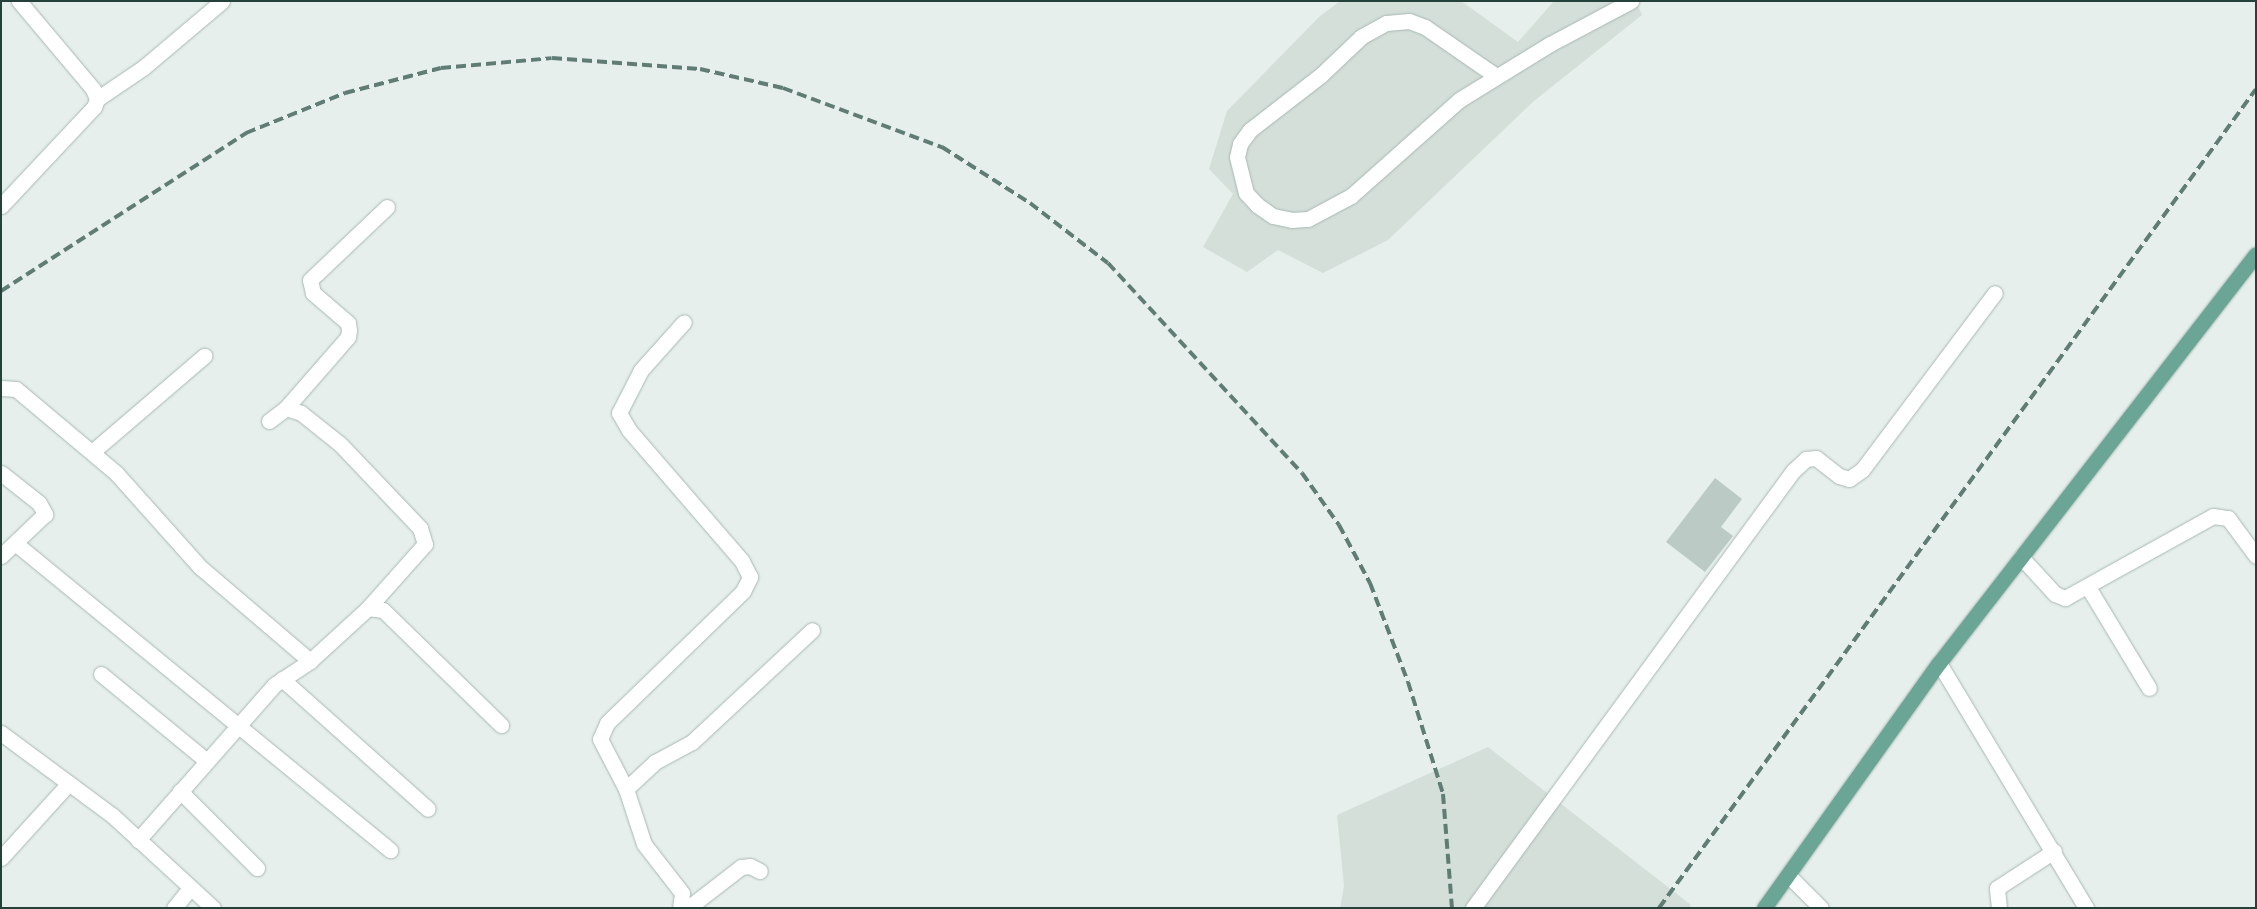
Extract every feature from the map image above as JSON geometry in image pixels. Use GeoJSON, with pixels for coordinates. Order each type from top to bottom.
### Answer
{"type":"FeatureCollection","features":[{"type":"Feature","properties":{"kind":"main road"},"geometry":{"type":"LineString","coordinates":[[1764,908],[1789,876],[1939,663],[2256,254]]}},
{"type":"Feature","properties":{"kind":"street"},"geometry":{"type":"LineString","coordinates":[[19,1],[93,89],[97,99]]}},
{"type":"Feature","properties":{"kind":"street"},"geometry":{"type":"LineString","coordinates":[[1,206],[94,107],[97,99],[144,67],[222,1]]}},
{"type":"Feature","properties":{"kind":"street"},"geometry":{"type":"LineString","coordinates":[[1496,76],[1424,27],[1409,21],[1386,23],[1361,37],[1321,75],[1250,130],[1240,144],[1237,157],[1246,194],[1257,206],[1273,216],[1292,220],[1308,219],[1351,196],[1459,100],[1496,76],[1631,1]]}},
{"type":"Feature","properties":{"kind":"street"},"geometry":{"type":"LineString","coordinates":[[269,421],[286,408],[348,337],[350,330],[348,323],[313,292],[310,280],[387,207]]}},
{"type":"Feature","properties":{"kind":"street"},"geometry":{"type":"LineString","coordinates":[[1473,908],[1793,471],[1806,460],[1816,458],[1839,476],[1849,479],[1862,470],[1995,293]]}},
{"type":"Feature","properties":{"kind":"street"},"geometry":{"type":"LineString","coordinates":[[680,908],[682,893],[644,844],[626,789],[600,739],[602,732],[660,669],[743,591],[750,577],[742,561],[629,430],[620,413],[641,370],[684,322]]}},
{"type":"Feature","properties":{"kind":"street"},"geometry":{"type":"LineString","coordinates":[[92,452],[204,356]]}},
{"type":"Feature","properties":{"kind":"street"},"geometry":{"type":"LineString","coordinates":[[1,388],[16,389],[116,472],[200,567],[310,661]]}},
{"type":"Feature","properties":{"kind":"street"},"geometry":{"type":"LineString","coordinates":[[138,840],[239,724],[282,679],[310,661],[368,608],[412,561],[425,544],[425,538],[420,528],[340,444],[301,413],[286,408]]}},
{"type":"Feature","properties":{"kind":"street"},"geometry":{"type":"LineString","coordinates":[[1,473],[44,509],[41,519],[1,556]]}},
{"type":"Feature","properties":{"kind":"street"},"geometry":{"type":"LineString","coordinates":[[2021,557],[2060,597],[2070,597],[2213,516],[2228,518],[2256,556]]}},
{"type":"Feature","properties":{"kind":"street"},"geometry":{"type":"LineString","coordinates":[[15,543],[239,724],[390,850]]}},
{"type":"Feature","properties":{"kind":"street"},"geometry":{"type":"LineString","coordinates":[[2088,587],[2149,688]]}},
{"type":"Feature","properties":{"kind":"street"},"geometry":{"type":"LineString","coordinates":[[368,608],[383,610],[500,725]]}},
{"type":"Feature","properties":{"kind":"street"},"geometry":{"type":"LineString","coordinates":[[626,789],[655,762],[692,742],[812,630]]}},
{"type":"Feature","properties":{"kind":"street"},"geometry":{"type":"LineString","coordinates":[[1939,663],[2054,851],[2086,908]]}},
{"type":"Feature","properties":{"kind":"street"},"geometry":{"type":"LineString","coordinates":[[101,674],[207,761]]}},
{"type":"Feature","properties":{"kind":"street"},"geometry":{"type":"LineString","coordinates":[[282,679],[428,809]]}},
{"type":"Feature","properties":{"kind":"street"},"geometry":{"type":"LineString","coordinates":[[1,733],[69,783],[138,840],[212,908]]}},
{"type":"Feature","properties":{"kind":"street"},"geometry":{"type":"LineString","coordinates":[[1,858],[69,783]]}},
{"type":"Feature","properties":{"kind":"street"},"geometry":{"type":"LineString","coordinates":[[180,791],[257,868]]}},
{"type":"Feature","properties":{"kind":"street"},"geometry":{"type":"LineString","coordinates":[[1999,908],[1997,888],[2054,851]]}},
{"type":"Feature","properties":{"kind":"street"},"geometry":{"type":"LineString","coordinates":[[688,908],[731,872],[750,866],[760,871]]}},
{"type":"Feature","properties":{"kind":"street"},"geometry":{"type":"LineString","coordinates":[[1789,876],[1821,908]]}},
{"type":"Feature","properties":{"kind":"street"},"geometry":{"type":"LineString","coordinates":[[174,908],[190,888]]}},
{"type":"Feature","properties":{"kind":"shaded area"},"geometry":{"type":"Polygon","coordinates":[[[1340,1],[1461,1],[1518,42],[1554,1],[1636,1],[1642,15],[1534,101],[1388,240],[1323,273],[1278,250],[1247,272],[1203,247],[1233,194],[1209,169],[1227,111],[1319,17],[1340,1]]]}},
{"type":"Feature","properties":{"kind":"shaded area"},"geometry":{"type":"Polygon","coordinates":[[[1488,747],[1691,905],[1689,908],[1340,908],[1344,886],[1337,815],[1488,747]]]}},
{"type":"Feature","properties":{"kind":"building"},"geometry":{"type":"Polygon","coordinates":[[[1715,478],[1742,499],[1721,527],[1733,536],[1705,572],[1666,542],[1715,478]]]}},
{"type":"Feature","properties":{"kind":"railway"},"geometry":{"type":"LineString","coordinates":[[1,291],[246,133],[345,93],[441,68],[552,58],[700,69],[783,88],[942,147],[1030,203],[1108,263],[1302,473],[1339,525],[1370,583],[1408,682],[1443,794],[1452,908]]}},
{"type":"Feature","properties":{"kind":"railway"},"geometry":{"type":"LineString","coordinates":[[1659,908],[2256,89]]}}]}
